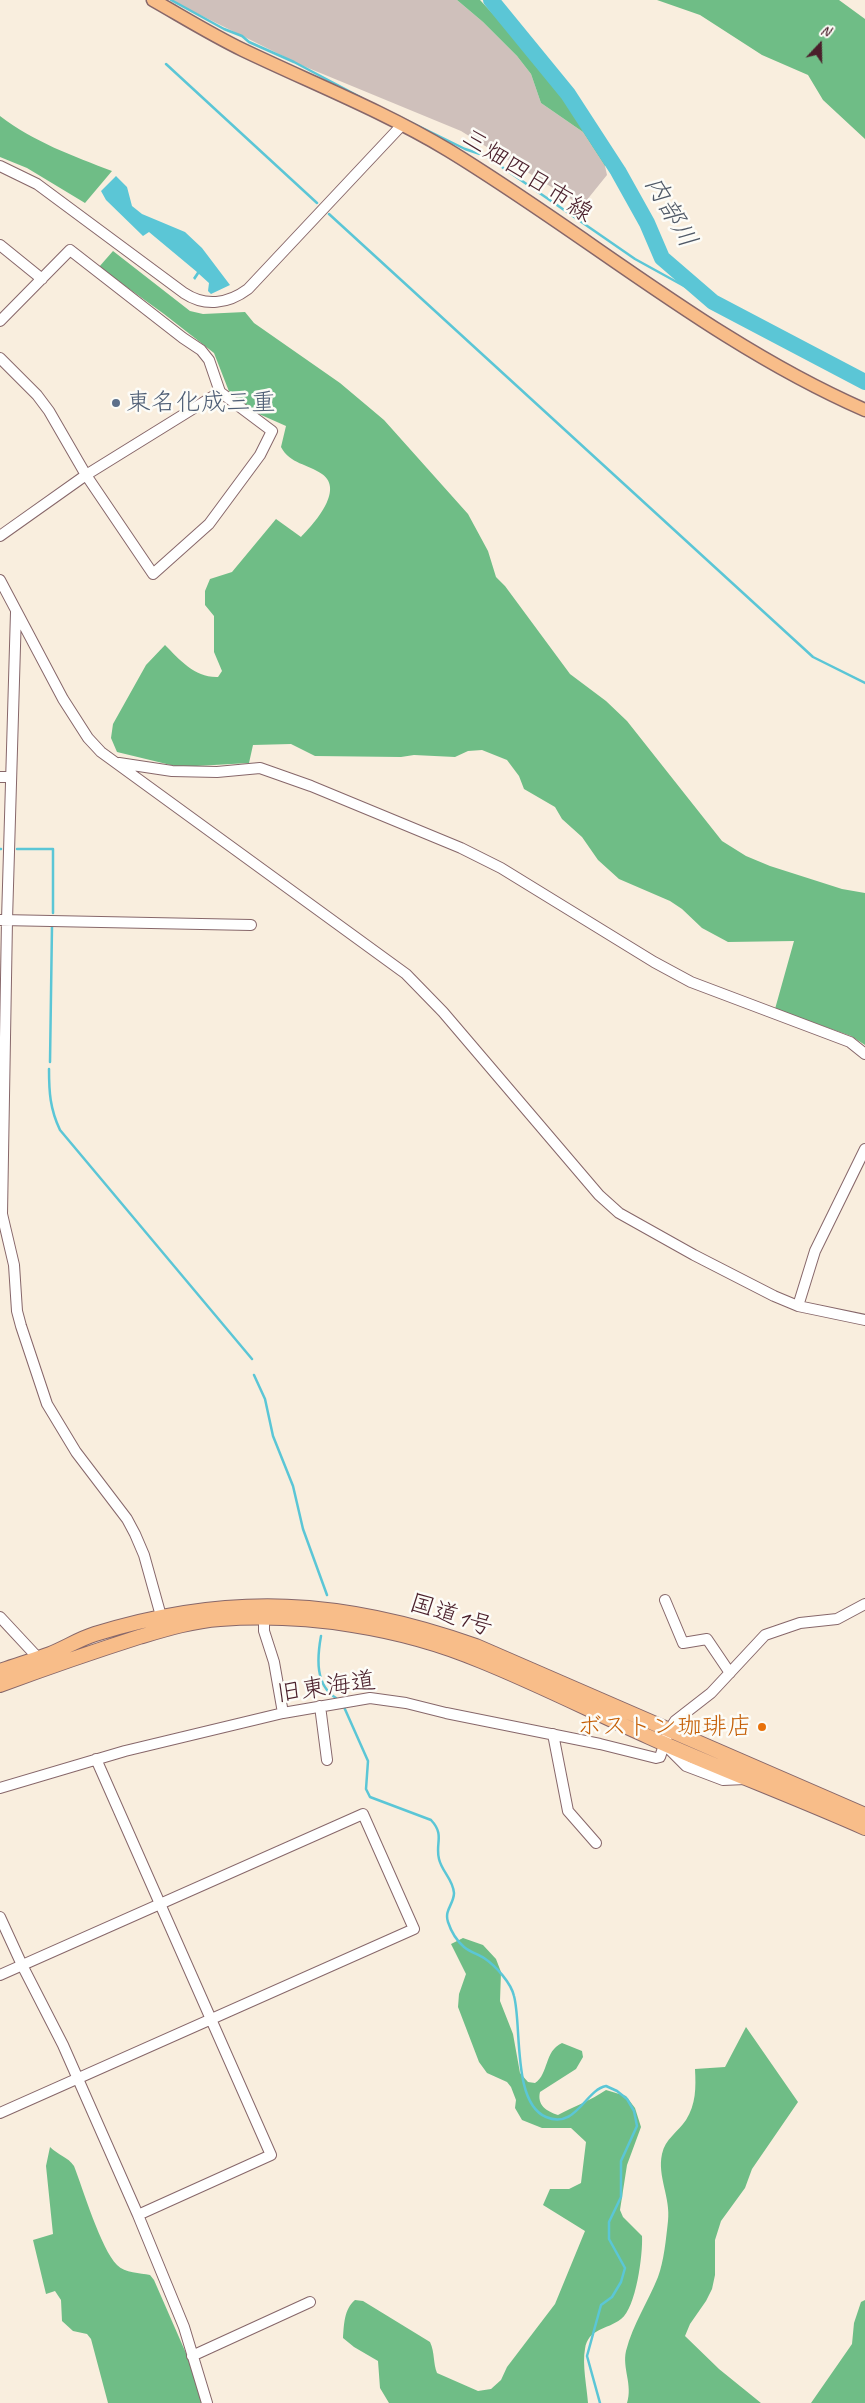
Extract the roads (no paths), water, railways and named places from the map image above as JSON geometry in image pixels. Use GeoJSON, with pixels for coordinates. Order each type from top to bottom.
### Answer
{"type":"FeatureCollection","features":[{"type":"Feature","properties":{"kind":"highway","name":"国道1号"},"geometry":{"type":"LineString","coordinates":[[0,1685],[43,1663],[74,1642],[161,1616],[226,1606],[278,1606],[371,1615],[441,1640]]}},
{"type":"Feature","properties":{"kind":"highway","name":"国道1号"},"geometry":{"type":"LineString","coordinates":[[0,1671],[43,1663],[166,1629],[220,1619],[316,1621],[368,1627],[476,1646],[664,1744],[865,1828]]}},
{"type":"Feature","properties":{"kind":"highway","name":"国道1号"},"geometry":{"type":"LineString","coordinates":[[664,1744],[865,1815]]}},
{"type":"Feature","properties":{"kind":"main road","name":"三畑四日市線"},"geometry":{"type":"LineString","coordinates":[[153,0],[241,49],[402,125],[475,167],[717,330],[774,365],[865,410]]}},
{"type":"Feature","properties":{"kind":"street"},"geometry":{"type":"LineString","coordinates":[[0,166],[36,184],[184,294],[195,300],[216,302],[233,298],[248,288],[402,125]]}},
{"type":"Feature","properties":{"kind":"street"},"geometry":{"type":"LineString","coordinates":[[0,246],[42,279]]}},
{"type":"Feature","properties":{"kind":"street"},"geometry":{"type":"LineString","coordinates":[[0,321],[70,250],[183,338],[202,350],[209,360],[220,392],[272,431],[260,455],[209,524],[152,574],[86,474],[49,411],[37,395],[0,358]]}},
{"type":"Feature","properties":{"kind":"street"},"geometry":{"type":"LineString","coordinates":[[0,536],[86,474],[220,392]]}},
{"type":"Feature","properties":{"kind":"street"},"geometry":{"type":"LineString","coordinates":[[0,580],[63,699],[88,738],[100,752],[406,974],[443,1012],[599,1195],[619,1213],[694,1255],[798,1306],[865,1320]]}},
{"type":"Feature","properties":{"kind":"street"},"geometry":{"type":"LineString","coordinates":[[16,611],[5,777],[2,1214],[14,1265],[17,1311],[47,1404],[76,1452],[127,1519],[144,1555],[161,1616]]}},
{"type":"Feature","properties":{"kind":"street"},"geometry":{"type":"LineString","coordinates":[[115,763],[172,771],[217,772],[260,768],[312,786],[461,848],[502,868],[654,962],[691,982],[850,1042],[865,1054]]}},
{"type":"Feature","properties":{"kind":"street"},"geometry":{"type":"LineString","coordinates":[[3,920],[251,925]]}},
{"type":"Feature","properties":{"kind":"street"},"geometry":{"type":"LineString","coordinates":[[798,1306],[815,1250],[865,1150]]}},
{"type":"Feature","properties":{"kind":"street"},"geometry":{"type":"LineString","coordinates":[[665,1600],[683,1643],[706,1639],[730,1673]]}},
{"type":"Feature","properties":{"kind":"street"},"geometry":{"type":"LineString","coordinates":[[751,1780],[724,1780],[686,1766],[664,1744],[675,1721],[711,1693],[765,1636],[800,1623],[837,1619],[865,1604]]}},
{"type":"Feature","properties":{"kind":"street"},"geometry":{"type":"LineString","coordinates":[[0,1617],[43,1663]]}},
{"type":"Feature","properties":{"kind":"street"},"geometry":{"type":"LineString","coordinates":[[264,1619],[264,1632],[274,1662],[283,1713]]}},
{"type":"Feature","properties":{"kind":"street","name":"旧東海道"},"geometry":{"type":"LineString","coordinates":[[0,1788],[96,1759],[283,1713],[357,1699],[379,1698],[553,1734],[644,1756],[664,1744]]}},
{"type":"Feature","properties":{"kind":"street"},"geometry":{"type":"LineString","coordinates":[[320,1706],[327,1760]]}},
{"type":"Feature","properties":{"kind":"street"},"geometry":{"type":"LineString","coordinates":[[553,1734],[568,1811],[596,1843]]}},
{"type":"Feature","properties":{"kind":"street"},"geometry":{"type":"LineString","coordinates":[[96,1759],[271,2156],[138,2215]]}},
{"type":"Feature","properties":{"kind":"street"},"geometry":{"type":"LineString","coordinates":[[0,1975],[364,1814],[414,1929],[0,2113]]}},
{"type":"Feature","properties":{"kind":"street"},"geometry":{"type":"LineString","coordinates":[[0,1917],[22,1965],[48,2013],[138,2215],[184,2327],[207,2403]]}},
{"type":"Feature","properties":{"kind":"street"},"geometry":{"type":"LineString","coordinates":[[192,2356],[310,2302]]}},
{"type":"Feature","properties":{"kind":"water"},"geometry":{"type":"Polygon","coordinates":[[[116,176],[127,187],[132,206],[142,214],[185,232],[202,248],[230,285],[211,294],[208,291],[209,283],[199,274],[195,280],[193,278],[197,272],[149,232],[143,236],[106,200],[101,191],[116,176]]]}},
{"type":"Feature","properties":{"kind":"waterway"},"geometry":{"type":"LineString","coordinates":[[171,0],[224,29],[242,36],[249,42],[294,62],[362,98]]}},
{"type":"Feature","properties":{"kind":"waterway","name":"内部川"},"geometry":{"type":"LineString","coordinates":[[491,0],[568,94],[618,171],[647,223],[662,258],[713,302],[865,382]]}},
{"type":"Feature","properties":{"kind":"waterway"},"geometry":{"type":"LineString","coordinates":[[166,64],[317,203]]}},
{"type":"Feature","properties":{"kind":"waterway"},"geometry":{"type":"LineString","coordinates":[[392,113],[465,149],[486,156],[635,259],[713,302]]}},
{"type":"Feature","properties":{"kind":"waterway"},"geometry":{"type":"LineString","coordinates":[[329,214],[813,657],[865,683]]}},
{"type":"Feature","properties":{"kind":"waterway"},"geometry":{"type":"LineString","coordinates":[[17,849],[53,849],[53,913]]}},
{"type":"Feature","properties":{"kind":"waterway"},"geometry":{"type":"LineString","coordinates":[[50,1062],[52,926]]}},
{"type":"Feature","properties":{"kind":"waterway"},"geometry":{"type":"LineString","coordinates":[[49,1069],[51,1100],[60,1130],[252,1359]]}},
{"type":"Feature","properties":{"kind":"waterway"},"geometry":{"type":"LineString","coordinates":[[254,1375],[265,1399],[273,1436],[293,1486],[303,1529],[327,1595]]}},
{"type":"Feature","properties":{"kind":"waterway"},"geometry":{"type":"LineString","coordinates":[[321,1636],[319,1670],[324,1686],[336,1698]]}},
{"type":"Feature","properties":{"kind":"waterway"},"geometry":{"type":"LineString","coordinates":[[344,1707],[368,1761],[366,1789],[370,1797],[431,1820],[438,1830],[439,1859],[452,1884],[454,1893],[447,1914],[448,1922],[454,1936],[461,1945],[493,1965],[506,1980],[512,1991],[516,2009],[523,2080],[535,2109],[546,2117],[556,2120],[565,2118],[573,2114],[592,2094],[606,2086],[617,2091],[627,2099],[634,2111],[637,2126],[621,2161],[621,2197],[609,2222],[609,2239],[625,2268],[621,2282],[612,2297],[601,2305],[587,2356],[600,2403]]}},
{"type":"Feature","properties":{"kind":"place","name":"東名化成三重"},"geometry":{"type":"Point","coordinates":[116,403]}},
{"type":"Feature","properties":{"kind":"place","name":"ボストン珈琲店"},"geometry":{"type":"Point","coordinates":[762,1727]}}]}
